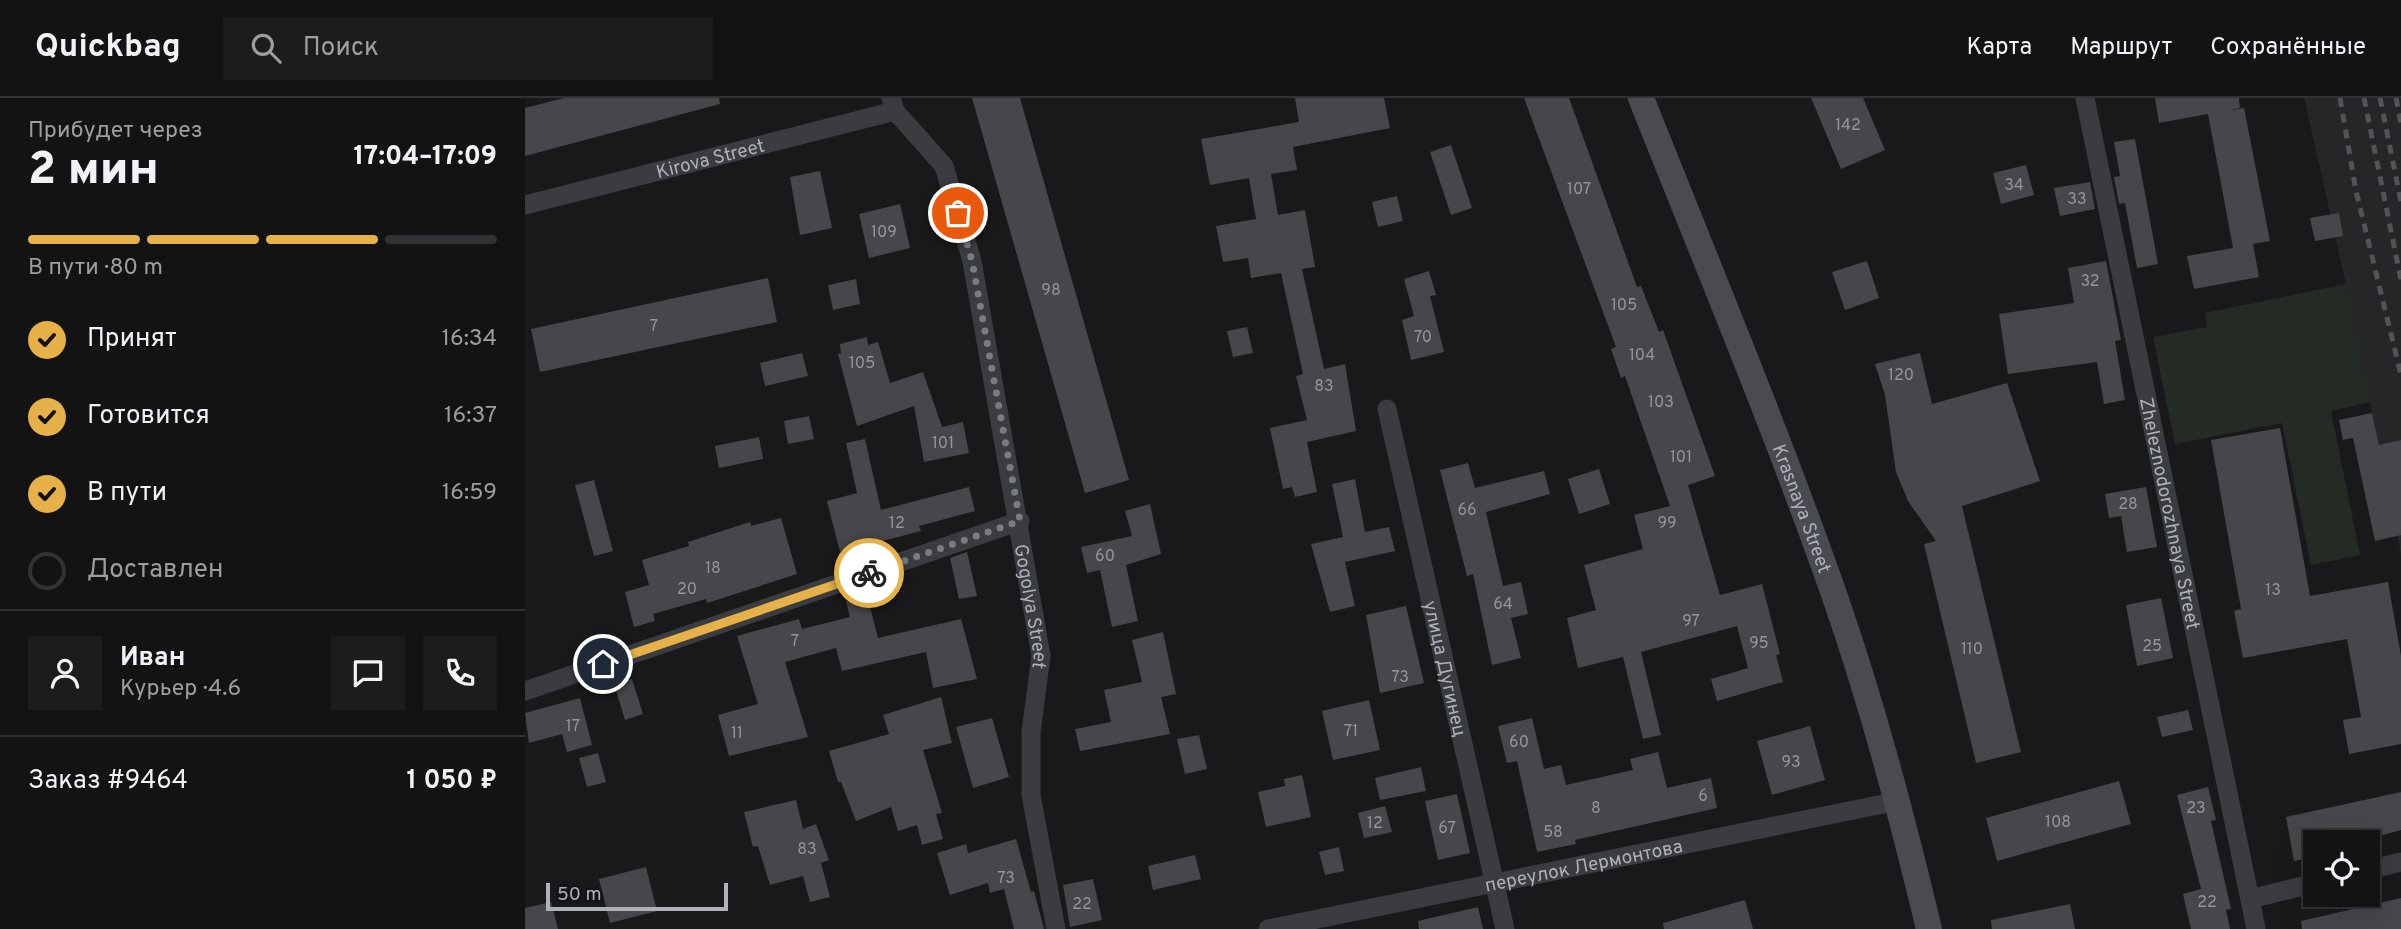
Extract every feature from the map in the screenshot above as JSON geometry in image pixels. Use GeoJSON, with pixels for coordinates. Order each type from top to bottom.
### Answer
{"type":"FeatureCollection","features":[{"type":"Feature","properties":{"kind":"main road","name":"Krasnaya Street"},"geometry":{"type":"LineString","coordinates":[[1641,98],[1762,399],[1831,586],[1898,801],[1929,929]]}},
{"type":"Feature","properties":{"kind":"street","name":"Zheleznodorozhnaya Street"},"geometry":{"type":"LineString","coordinates":[[2085,98],[2256,929]]}},
{"type":"Feature","properties":{"kind":"street","name":"Kirova Street"},"geometry":{"type":"LineString","coordinates":[[525,205],[893,104]]}},
{"type":"Feature","properties":{"kind":"street","name":"Gogolya Street"},"geometry":{"type":"LineString","coordinates":[[893,104],[944,166],[972,261],[1020,521],[1041,656],[1031,732],[1031,795],[1056,929]]}},
{"type":"Feature","properties":{"kind":"street","name":"улица Дугинец"},"geometry":{"type":"LineString","coordinates":[[1387,409],[1505,929]]}},
{"type":"Feature","properties":{"kind":"street"},"geometry":{"type":"LineString","coordinates":[[525,691],[1020,521]]}},
{"type":"Feature","properties":{"kind":"street","name":"переулок Лермонтова"},"geometry":{"type":"LineString","coordinates":[[1268,929],[1898,801]]}},
{"type":"Feature","properties":{"kind":"street"},"geometry":{"type":"LineString","coordinates":[[2380,867],[2401,862]]}},
{"type":"Feature","properties":{"kind":"street"},"geometry":{"type":"LineString","coordinates":[[2250,899],[2303,886]]}},
{"type":"Feature","properties":{"kind":"shaded area"},"geometry":{"type":"Polygon","coordinates":[[[2304,98],[2401,98],[2401,554],[2370,402],[2354,351],[2346,284],[2304,98]]]}},
{"type":"Feature","properties":{"kind":"shaded area"},"geometry":{"type":"Polygon","coordinates":[[[2346,284],[2370,402],[2331,411],[2360,555],[2311,565],[2282,423],[2175,444],[2153,337],[2207,327],[2205,313],[2346,284]]]}},
{"type":"Feature","properties":{"kind":"building"},"geometry":{"type":"Polygon","coordinates":[[[564,98],[719,98],[720,104],[525,156],[525,108],[564,98]]]}},
{"type":"Feature","properties":{"kind":"building"},"geometry":{"type":"Polygon","coordinates":[[[972,98],[1020,98],[1129,480],[1085,493],[972,98]]]}},
{"type":"Feature","properties":{"kind":"building"},"geometry":{"type":"Polygon","coordinates":[[[1295,98],[1384,98],[1390,128],[1293,147],[1297,170],[1271,174],[1278,215],[1305,210],[1315,267],[1302,269],[1324,369],[1345,364],[1356,431],[1307,442],[1317,492],[1295,497],[1292,487],[1283,489],[1270,428],[1307,420],[1296,376],[1303,374],[1281,273],[1251,278],[1248,258],[1223,262],[1216,226],[1256,219],[1249,178],[1210,185],[1201,139],[1299,122],[1295,98]]]}},
{"type":"Feature","properties":{"kind":"building"},"geometry":{"type":"Polygon","coordinates":[[[1524,98],[1569,98],[1637,287],[1641,286],[1659,332],[1663,330],[1715,476],[1688,485],[1720,595],[1762,584],[1780,654],[1776,655],[1783,682],[1717,701],[1711,679],[1748,668],[1737,626],[1641,652],[1661,735],[1643,739],[1623,657],[1578,668],[1567,618],[1596,610],[1584,565],[1643,549],[1634,515],[1670,506],[1625,376],[1621,378],[1611,349],[1616,347],[1524,98]]]}},
{"type":"Feature","properties":{"kind":"building"},"geometry":{"type":"Polygon","coordinates":[[[1811,98],[1863,98],[1885,150],[1841,169],[1811,98]]]}},
{"type":"Feature","properties":{"kind":"building"},"geometry":{"type":"Polygon","coordinates":[[[2155,98],[2239,98],[2240,108],[2227,111],[2244,108],[2270,241],[2253,244],[2259,277],[2194,289],[2187,256],[2233,248],[2208,114],[2159,123],[2155,98]]]}},
{"type":"Feature","properties":{"kind":"building"},"geometry":{"type":"Polygon","coordinates":[[[2135,139],[2158,264],[2137,268],[2125,203],[2119,204],[2114,177],[2120,176],[2114,142],[2135,139]]]}},
{"type":"Feature","properties":{"kind":"building"},"geometry":{"type":"Polygon","coordinates":[[[1451,145],[1472,208],[1451,215],[1430,152],[1451,145]]]}},
{"type":"Feature","properties":{"kind":"building"},"geometry":{"type":"Polygon","coordinates":[[[2026,165],[2034,195],[2001,204],[1993,173],[2026,165]]]}},
{"type":"Feature","properties":{"kind":"building"},"geometry":{"type":"Polygon","coordinates":[[[820,171],[832,228],[800,235],[790,177],[820,171]]]}},
{"type":"Feature","properties":{"kind":"building"},"geometry":{"type":"Polygon","coordinates":[[[2090,182],[2095,209],[2060,216],[2054,188],[2090,182]]]}},
{"type":"Feature","properties":{"kind":"building"},"geometry":{"type":"Polygon","coordinates":[[[1397,196],[1403,221],[1378,227],[1372,202],[1397,196]]]}},
{"type":"Feature","properties":{"kind":"building"},"geometry":{"type":"Polygon","coordinates":[[[900,204],[910,248],[869,258],[859,214],[900,204]]]}},
{"type":"Feature","properties":{"kind":"building"},"geometry":{"type":"Polygon","coordinates":[[[2339,213],[2343,236],[2315,241],[2310,218],[2339,213]]]}},
{"type":"Feature","properties":{"kind":"building"},"geometry":{"type":"Polygon","coordinates":[[[1867,261],[1879,298],[1845,310],[1832,272],[1867,261]]]}},
{"type":"Feature","properties":{"kind":"building"},"geometry":{"type":"Polygon","coordinates":[[[2106,261],[2121,340],[2115,341],[2125,400],[2104,404],[2097,362],[2008,374],[1999,314],[2074,303],[2068,268],[2106,261]]]}},
{"type":"Feature","properties":{"kind":"building"},"geometry":{"type":"Polygon","coordinates":[[[1429,271],[1436,295],[1430,296],[1444,352],[1411,360],[1402,320],[1414,316],[1404,279],[1429,271]]]}},
{"type":"Feature","properties":{"kind":"building"},"geometry":{"type":"Polygon","coordinates":[[[768,278],[777,322],[540,372],[531,329],[768,278]]]}},
{"type":"Feature","properties":{"kind":"building"},"geometry":{"type":"Polygon","coordinates":[[[856,279],[860,304],[833,310],[828,285],[856,279]]]}},
{"type":"Feature","properties":{"kind":"building"},"geometry":{"type":"Polygon","coordinates":[[[1247,327],[1253,353],[1233,357],[1227,331],[1247,327]]]}},
{"type":"Feature","properties":{"kind":"building"},"geometry":{"type":"Polygon","coordinates":[[[867,337],[868,345],[878,342],[890,383],[923,372],[942,427],[963,422],[969,453],[924,462],[914,406],[857,426],[838,354],[841,353],[840,344],[867,337]]]}},
{"type":"Feature","properties":{"kind":"building"},"geometry":{"type":"Polygon","coordinates":[[[802,353],[808,376],[765,386],[760,363],[802,353]]]}},
{"type":"Feature","properties":{"kind":"building"},"geometry":{"type":"Polygon","coordinates":[[[1920,353],[1932,404],[2007,383],[2040,481],[1962,506],[2021,752],[1976,763],[1924,544],[1936,541],[1908,501],[1896,472],[1885,395],[1875,364],[1920,353]]]}},
{"type":"Feature","properties":{"kind":"building"},"geometry":{"type":"Polygon","coordinates":[[[2372,413],[2379,445],[2401,440],[2401,535],[2375,541],[2353,438],[2343,440],[2339,420],[2372,413]]]}},
{"type":"Feature","properties":{"kind":"building"},"geometry":{"type":"Polygon","coordinates":[[[809,416],[814,439],[788,444],[784,421],[809,416]]]}},
{"type":"Feature","properties":{"kind":"building"},"geometry":{"type":"Polygon","coordinates":[[[2280,428],[2310,596],[2388,582],[2401,656],[2401,744],[2349,754],[2343,720],[2361,717],[2347,639],[2243,658],[2234,611],[2241,609],[2211,440],[2280,428]]]}},
{"type":"Feature","properties":{"kind":"building"},"geometry":{"type":"Polygon","coordinates":[[[759,437],[763,459],[719,468],[715,446],[759,437]]]}},
{"type":"Feature","properties":{"kind":"building"},"geometry":{"type":"Polygon","coordinates":[[[865,439],[881,510],[969,487],[975,511],[919,526],[921,531],[840,552],[827,501],[857,493],[846,443],[865,439]]]}},
{"type":"Feature","properties":{"kind":"building"},"geometry":{"type":"Polygon","coordinates":[[[1468,463],[1475,488],[1544,471],[1550,494],[1486,512],[1503,586],[1521,582],[1528,614],[1511,618],[1521,658],[1492,665],[1473,574],[1467,576],[1440,470],[1468,463]]]}},
{"type":"Feature","properties":{"kind":"building"},"geometry":{"type":"Polygon","coordinates":[[[1599,469],[1610,504],[1579,514],[1568,479],[1599,469]]]}},
{"type":"Feature","properties":{"kind":"building"},"geometry":{"type":"Polygon","coordinates":[[[1355,479],[1365,532],[1389,527],[1395,551],[1345,562],[1355,606],[1330,612],[1311,544],[1343,537],[1332,484],[1355,479]]]}},
{"type":"Feature","properties":{"kind":"building"},"geometry":{"type":"Polygon","coordinates":[[[594,480],[613,551],[594,556],[575,485],[594,480]]]}},
{"type":"Feature","properties":{"kind":"building"},"geometry":{"type":"Polygon","coordinates":[[[2146,487],[2157,547],[2127,552],[2121,516],[2109,518],[2105,494],[2146,487]]]}},
{"type":"Feature","properties":{"kind":"building"},"geometry":{"type":"Polygon","coordinates":[[[1150,504],[1161,554],[1126,565],[1138,621],[1112,627],[1100,570],[1087,573],[1081,547],[1132,536],[1125,511],[1150,504]]]}},
{"type":"Feature","properties":{"kind":"building"},"geometry":{"type":"Polygon","coordinates":[[[781,518],[797,574],[707,603],[706,599],[653,614],[655,621],[634,627],[625,592],[649,585],[642,560],[689,546],[688,542],[750,522],[751,526],[781,518]]]}},
{"type":"Feature","properties":{"kind":"building"},"geometry":{"type":"Polygon","coordinates":[[[967,552],[977,596],[959,599],[950,558],[967,552]]]}},
{"type":"Feature","properties":{"kind":"building"},"geometry":{"type":"Polygon","coordinates":[[[867,595],[878,638],[961,619],[977,679],[933,688],[926,652],[842,671],[836,648],[785,662],[808,737],[729,756],[718,715],[758,704],[737,636],[799,619],[802,629],[850,617],[846,601],[867,595]]]}},
{"type":"Feature","properties":{"kind":"building"},"geometry":{"type":"Polygon","coordinates":[[[2161,598],[2173,658],[2137,666],[2126,605],[2161,598]]]}},
{"type":"Feature","properties":{"kind":"building"},"geometry":{"type":"Polygon","coordinates":[[[1406,606],[1424,683],[1380,693],[1366,615],[1406,606]]]}},
{"type":"Feature","properties":{"kind":"building"},"geometry":{"type":"Polygon","coordinates":[[[1163,632],[1176,694],[1161,697],[1170,734],[1080,751],[1075,729],[1111,722],[1104,690],[1142,682],[1132,640],[1163,632]]]}},
{"type":"Feature","properties":{"kind":"building"},"geometry":{"type":"Polygon","coordinates":[[[632,679],[643,714],[625,720],[614,684],[632,679]]]}},
{"type":"Feature","properties":{"kind":"building"},"geometry":{"type":"Polygon","coordinates":[[[941,697],[952,743],[923,750],[942,813],[936,814],[943,839],[922,845],[917,825],[898,831],[891,807],[856,821],[841,782],[838,782],[829,751],[889,734],[883,715],[941,697]]]}},
{"type":"Feature","properties":{"kind":"building"},"geometry":{"type":"Polygon","coordinates":[[[580,698],[592,745],[567,752],[562,734],[529,743],[525,713],[580,698]]]}},
{"type":"Feature","properties":{"kind":"building"},"geometry":{"type":"Polygon","coordinates":[[[1369,700],[1380,750],[1333,760],[1322,711],[1369,700]]]}},
{"type":"Feature","properties":{"kind":"building"},"geometry":{"type":"Polygon","coordinates":[[[2188,710],[2193,730],[2162,737],[2157,717],[2188,710]]]}},
{"type":"Feature","properties":{"kind":"building"},"geometry":{"type":"Polygon","coordinates":[[[992,718],[1009,777],[973,788],[956,727],[992,718]]]}},
{"type":"Feature","properties":{"kind":"building"},"geometry":{"type":"Polygon","coordinates":[[[1532,718],[1544,769],[1561,765],[1566,785],[1633,770],[1630,759],[1658,752],[1667,788],[1711,778],[1717,808],[1575,840],[1576,844],[1537,852],[1517,761],[1507,763],[1498,726],[1532,718]]]}},
{"type":"Feature","properties":{"kind":"building"},"geometry":{"type":"Polygon","coordinates":[[[1810,726],[1825,780],[1772,795],[1757,741],[1810,726]]]}},
{"type":"Feature","properties":{"kind":"building"},"geometry":{"type":"Polygon","coordinates":[[[1199,735],[1207,769],[1185,774],[1177,739],[1199,735]]]}},
{"type":"Feature","properties":{"kind":"building"},"geometry":{"type":"Polygon","coordinates":[[[598,753],[606,782],[587,787],[579,758],[598,753]]]}},
{"type":"Feature","properties":{"kind":"building"},"geometry":{"type":"Polygon","coordinates":[[[1421,767],[1426,791],[1380,800],[1375,778],[1421,767]]]}},
{"type":"Feature","properties":{"kind":"building"},"geometry":{"type":"Polygon","coordinates":[[[1302,775],[1311,817],[1266,827],[1258,792],[1285,786],[1284,779],[1302,775]]]}},
{"type":"Feature","properties":{"kind":"building"},"geometry":{"type":"Polygon","coordinates":[[[2119,781],[2131,824],[1997,861],[1986,818],[2119,781]]]}},
{"type":"Feature","properties":{"kind":"building"},"geometry":{"type":"Polygon","coordinates":[[[2208,787],[2216,820],[2211,821],[2231,909],[2226,910],[2230,929],[2191,929],[2183,894],[2201,889],[2177,795],[2208,787]]]}},
{"type":"Feature","properties":{"kind":"building"},"geometry":{"type":"Polygon","coordinates":[[[2401,792],[2401,830],[2380,836],[2380,830],[2303,830],[2303,859],[2294,861],[2286,817],[2401,792]]]}},
{"type":"Feature","properties":{"kind":"building"},"geometry":{"type":"Polygon","coordinates":[[[1457,794],[1470,853],[1438,860],[1425,801],[1457,794]]]}},
{"type":"Feature","properties":{"kind":"building"},"geometry":{"type":"Polygon","coordinates":[[[796,800],[803,829],[816,824],[829,860],[821,863],[830,897],[810,902],[803,876],[770,885],[758,846],[753,847],[744,812],[796,800]]]}},
{"type":"Feature","properties":{"kind":"building"},"geometry":{"type":"Polygon","coordinates":[[[1385,806],[1392,832],[1364,838],[1358,813],[1385,806]]]}},
{"type":"Feature","properties":{"kind":"building"},"geometry":{"type":"Polygon","coordinates":[[[1016,839],[1044,929],[1014,929],[1004,889],[990,893],[988,883],[950,895],[937,853],[966,844],[968,853],[1016,839]]]}},
{"type":"Feature","properties":{"kind":"building"},"geometry":{"type":"Polygon","coordinates":[[[1339,847],[1344,871],[1325,875],[1319,852],[1339,847]]]}},
{"type":"Feature","properties":{"kind":"building"},"geometry":{"type":"Polygon","coordinates":[[[1195,855],[1201,879],[1153,890],[1148,866],[1195,855]]]}},
{"type":"Feature","properties":{"kind":"building"},"geometry":{"type":"Polygon","coordinates":[[[646,867],[657,911],[610,923],[599,879],[646,867]]]}},
{"type":"Feature","properties":{"kind":"building"},"geometry":{"type":"Polygon","coordinates":[[[1093,879],[1102,920],[1070,927],[1063,885],[1093,879]]]}},
{"type":"Feature","properties":{"kind":"building"},"geometry":{"type":"Polygon","coordinates":[[[2401,898],[2401,929],[2302,929],[2301,921],[2362,907],[2380,907],[2380,903],[2401,898]]]}},
{"type":"Feature","properties":{"kind":"building"},"geometry":{"type":"Polygon","coordinates":[[[1745,900],[1753,929],[1664,929],[1663,923],[1745,900]]]}},
{"type":"Feature","properties":{"kind":"building"},"geometry":{"type":"Polygon","coordinates":[[[551,902],[558,929],[525,929],[525,908],[551,902]]]}},
{"type":"Feature","properties":{"kind":"building"},"geometry":{"type":"Polygon","coordinates":[[[2070,904],[2075,929],[1992,929],[1991,920],[2070,904]]]}},
{"type":"Feature","properties":{"kind":"building"},"geometry":{"type":"Polygon","coordinates":[[[1478,907],[1483,929],[1419,929],[1418,921],[1478,907]]]}},
{"type":"Feature","properties":{"kind":"railway"},"geometry":{"type":"LineString","coordinates":[[2340,98],[2356,191],[2401,375]]}},
{"type":"Feature","properties":{"kind":"railway"},"geometry":{"type":"LineString","coordinates":[[2364,98],[2401,280]]}},
{"type":"Feature","properties":{"kind":"railway"},"geometry":{"type":"LineString","coordinates":[[2380,98],[2401,202]]}},
{"type":"Feature","properties":{"kind":"railway"},"geometry":{"type":"LineString","coordinates":[[2396,98],[2401,124]]}},
{"type":"Feature","properties":{"kind":"way so far"},"geometry":{"type":"LineString","coordinates":[[869,573],[1020,521],[972,261],[958,213]]}},
{"type":"Feature","properties":{"kind":"route"},"geometry":{"type":"LineString","coordinates":[[603,664],[869,573]]}}]}
